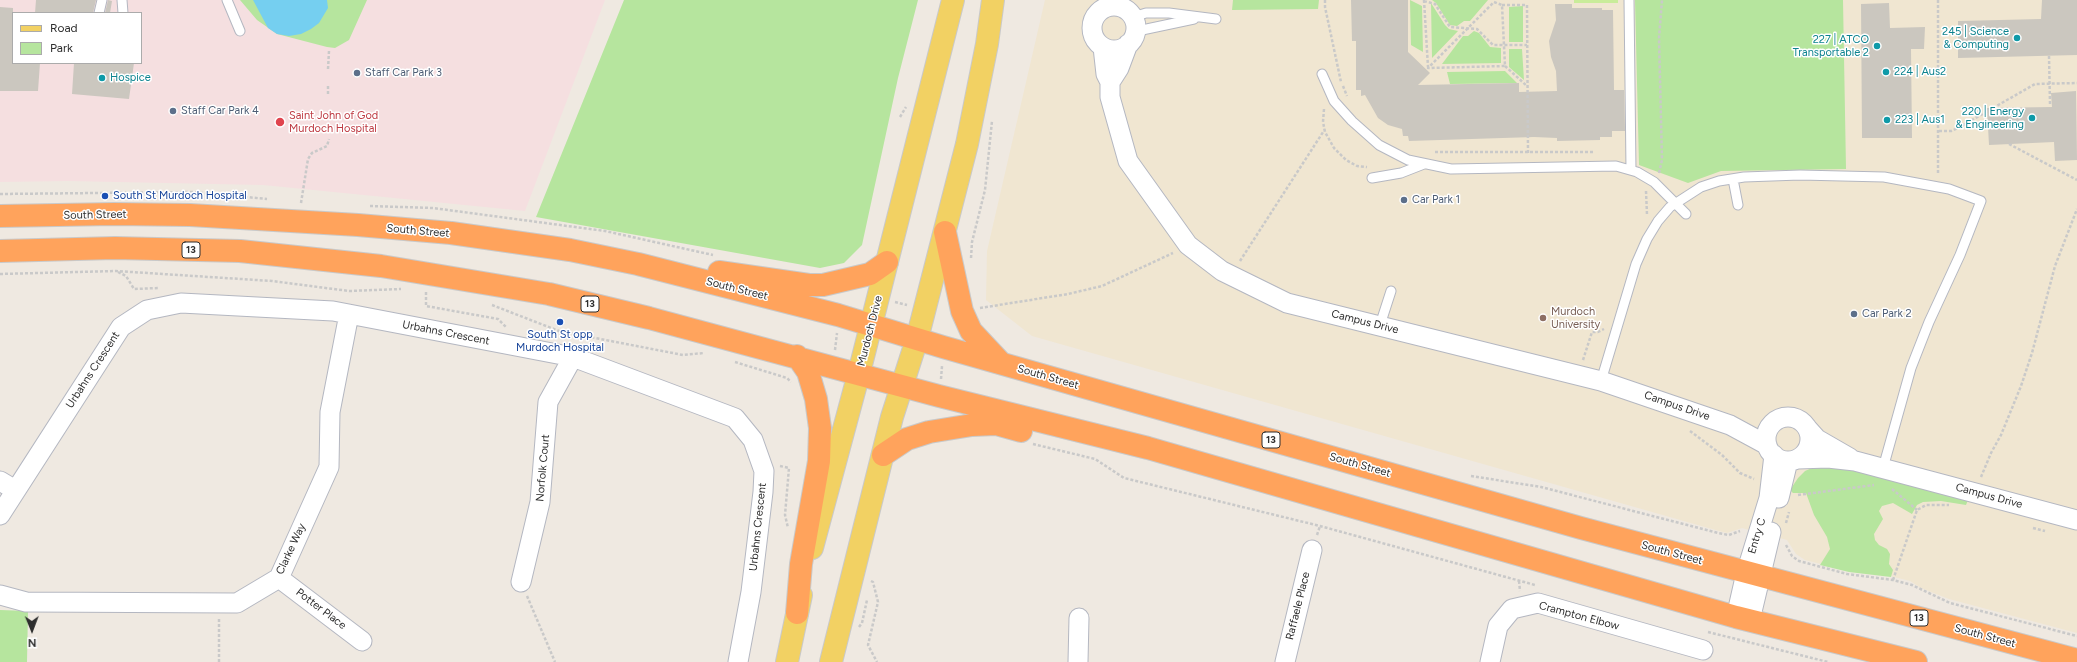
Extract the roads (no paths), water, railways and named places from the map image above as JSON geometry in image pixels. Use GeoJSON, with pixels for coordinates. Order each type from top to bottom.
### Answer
{"type":"FeatureCollection","features":[{"type":"Feature","properties":{"kind":"highway","name":"South Street"},"geometry":{"type":"LineString","coordinates":[[0,216],[114,214],[182,215],[350,224],[451,234],[570,250],[638,264],[838,315],[1001,363],[1753,574],[2077,660]]}},
{"type":"Feature","properties":{"kind":"highway"},"geometry":{"type":"LineString","coordinates":[[945,232],[962,311],[971,331],[1001,363]]}},
{"type":"Feature","properties":{"kind":"highway","name":"13"},"geometry":{"type":"LineString","coordinates":[[0,251],[115,248],[240,251],[381,266],[549,294],[649,318],[1148,448],[1743,618],[1916,662]]}},
{"type":"Feature","properties":{"kind":"highway"},"geometry":{"type":"LineString","coordinates":[[570,250],[809,285],[835,283],[870,274],[887,262]]}},
{"type":"Feature","properties":{"kind":"highway"},"geometry":{"type":"LineString","coordinates":[[796,356],[808,372],[816,399],[820,428],[819,461],[801,564],[797,613]]}},
{"type":"Feature","properties":{"kind":"highway"},"geometry":{"type":"LineString","coordinates":[[883,455],[907,439],[929,432],[972,425],[996,424],[1077,445],[1148,448]]}},
{"type":"Feature","properties":{"kind":"main road","name":"Murdoch Drive"},"geometry":{"type":"LineString","coordinates":[[787,662],[809,561],[859,373],[953,0]]}},
{"type":"Feature","properties":{"kind":"main road"},"geometry":{"type":"LineString","coordinates":[[831,662],[883,455],[902,385],[917,339],[945,232],[978,96],[993,0]]}},
{"type":"Feature","properties":{"kind":"street"},"geometry":{"type":"LineString","coordinates":[[1110,82],[1119,68],[1130,42],[1136,26],[1124,8],[1101,5],[1094,18],[1092,29],[1095,39],[1103,47],[1118,49],[1130,42]]}},
{"type":"Feature","properties":{"kind":"street","name":"Campus Drive"},"geometry":{"type":"LineString","coordinates":[[1103,47],[1106,74],[1110,82],[1110,97],[1128,161],[1188,245],[1222,271],[1287,303],[1601,381],[1730,425],[1782,455],[1855,461],[2077,520]]}},
{"type":"Feature","properties":{"kind":"street","name":"Urbahns Crescent"},"geometry":{"type":"LineString","coordinates":[[0,515],[8,485],[121,327],[147,310],[181,303],[333,311],[573,357],[735,418],[753,440],[764,471],[751,592],[738,662]]}},
{"type":"Feature","properties":{"kind":"street","name":"Clarke Way"},"geometry":{"type":"LineString","coordinates":[[0,595],[26,602],[236,603],[279,578],[329,467],[330,412],[349,314]]}},
{"type":"Feature","properties":{"kind":"street","name":"Norfolk Court"},"geometry":{"type":"LineString","coordinates":[[522,582],[540,502],[548,402],[573,357]]}},
{"type":"Feature","properties":{"kind":"street","name":"Campus Drive"},"geometry":{"type":"LineString","coordinates":[[1730,425],[1770,426],[1777,420],[1786,417],[1798,420],[1817,439],[1855,461]]}},
{"type":"Feature","properties":{"kind":"street"},"geometry":{"type":"LineString","coordinates":[[1770,426],[1766,439],[1782,455],[1805,453],[1809,446],[1810,437],[1808,429]]}},
{"type":"Feature","properties":{"kind":"street","name":"Entry C"},"geometry":{"type":"LineString","coordinates":[[1743,618],[1764,535],[1769,498],[1776,487],[1782,455]]}},
{"type":"Feature","properties":{"kind":"street","name":"Raffaele Place"},"geometry":{"type":"LineString","coordinates":[[1285,662],[1312,550]]}},
{"type":"Feature","properties":{"kind":"street","name":"Potter Place"},"geometry":{"type":"LineString","coordinates":[[279,578],[362,641]]}},
{"type":"Feature","properties":{"kind":"street","name":"Crampton Elbow"},"geometry":{"type":"LineString","coordinates":[[1490,662],[1498,626],[1512,609],[1538,603],[1703,650]]}},
{"type":"Feature","properties":{"kind":"street"},"geometry":{"type":"LineString","coordinates":[[1078,662],[1079,618]]}},
{"type":"Feature","properties":{"kind":"lane"},"geometry":{"type":"LineString","coordinates":[[99,12],[102,0]]}},
{"type":"Feature","properties":{"kind":"lane"},"geometry":{"type":"LineString","coordinates":[[122,0],[123,12]]}},
{"type":"Feature","properties":{"kind":"lane"},"geometry":{"type":"LineString","coordinates":[[227,0],[240,31]]}},
{"type":"Feature","properties":{"kind":"lane"},"geometry":{"type":"LineString","coordinates":[[1629,0],[1632,170]]}},
{"type":"Feature","properties":{"kind":"lane"},"geometry":{"type":"LineString","coordinates":[[1124,8],[1146,13],[1169,13],[1216,19]]}},
{"type":"Feature","properties":{"kind":"lane"},"geometry":{"type":"LineString","coordinates":[[1130,42],[1142,30],[1200,18]]}},
{"type":"Feature","properties":{"kind":"lane"},"geometry":{"type":"LineString","coordinates":[[1322,74],[1334,101],[1370,138],[1387,150],[1424,164],[1450,169],[1616,166],[1632,170],[1654,182],[1686,214]]}},
{"type":"Feature","properties":{"kind":"lane"},"geometry":{"type":"LineString","coordinates":[[1372,178],[1401,173],[1424,164]]}},
{"type":"Feature","properties":{"kind":"lane"},"geometry":{"type":"LineString","coordinates":[[1601,381],[1636,264],[1647,239],[1658,221],[1675,202],[1701,187],[1720,181],[1762,176],[1884,177],[1938,186],[1981,201],[1960,255],[1929,322],[1911,368],[1883,468]]}},
{"type":"Feature","properties":{"kind":"lane"},"geometry":{"type":"LineString","coordinates":[[1733,179],[1738,205]]}},
{"type":"Feature","properties":{"kind":"lane"},"geometry":{"type":"LineString","coordinates":[[1380,325],[1391,291]]}},
{"type":"Feature","properties":{"kind":"water"},"geometry":{"type":"Polygon","coordinates":[[[253,0],[327,0],[328,8],[319,23],[311,29],[301,34],[289,36],[277,34],[268,28],[253,0]]]}},
{"type":"Feature","properties":{"kind":"place","name":"245 | Science & Computing"},"geometry":{"type":"Point","coordinates":[2017,38]}},
{"type":"Feature","properties":{"kind":"place","name":"227 | ATCO Transportable 2"},"geometry":{"type":"Point","coordinates":[1877,46]}},
{"type":"Feature","properties":{"kind":"place","name":"224 | Aus2"},"geometry":{"type":"Point","coordinates":[1886,72]}},
{"type":"Feature","properties":{"kind":"place","name":"Staff Car Park 3"},"geometry":{"type":"Point","coordinates":[357,73]}},
{"type":"Feature","properties":{"kind":"place","name":"Hospice"},"geometry":{"type":"Point","coordinates":[102,78]}},
{"type":"Feature","properties":{"kind":"place","name":"Staff Car Park 4"},"geometry":{"type":"Point","coordinates":[173,111]}},
{"type":"Feature","properties":{"kind":"place","name":"220 | Energy & Engineering"},"geometry":{"type":"Point","coordinates":[2032,118]}},
{"type":"Feature","properties":{"kind":"place","name":"223 | Aus1"},"geometry":{"type":"Point","coordinates":[1887,120]}},
{"type":"Feature","properties":{"kind":"place","name":"Saint John of God Murdoch Hospital"},"geometry":{"type":"Point","coordinates":[280,122]}},
{"type":"Feature","properties":{"kind":"place","name":"South St Murdoch Hospital"},"geometry":{"type":"Point","coordinates":[105,196]}},
{"type":"Feature","properties":{"kind":"place","name":"Car Park 1"},"geometry":{"type":"Point","coordinates":[1404,200]}},
{"type":"Feature","properties":{"kind":"place","name":"Car Park 2"},"geometry":{"type":"Point","coordinates":[1854,314]}},
{"type":"Feature","properties":{"kind":"place","name":"Murdoch University"},"geometry":{"type":"Point","coordinates":[1543,318]}},
{"type":"Feature","properties":{"kind":"place","name":"South St opp Murdoch Hospital"},"geometry":{"type":"Point","coordinates":[560,322]}}]}
